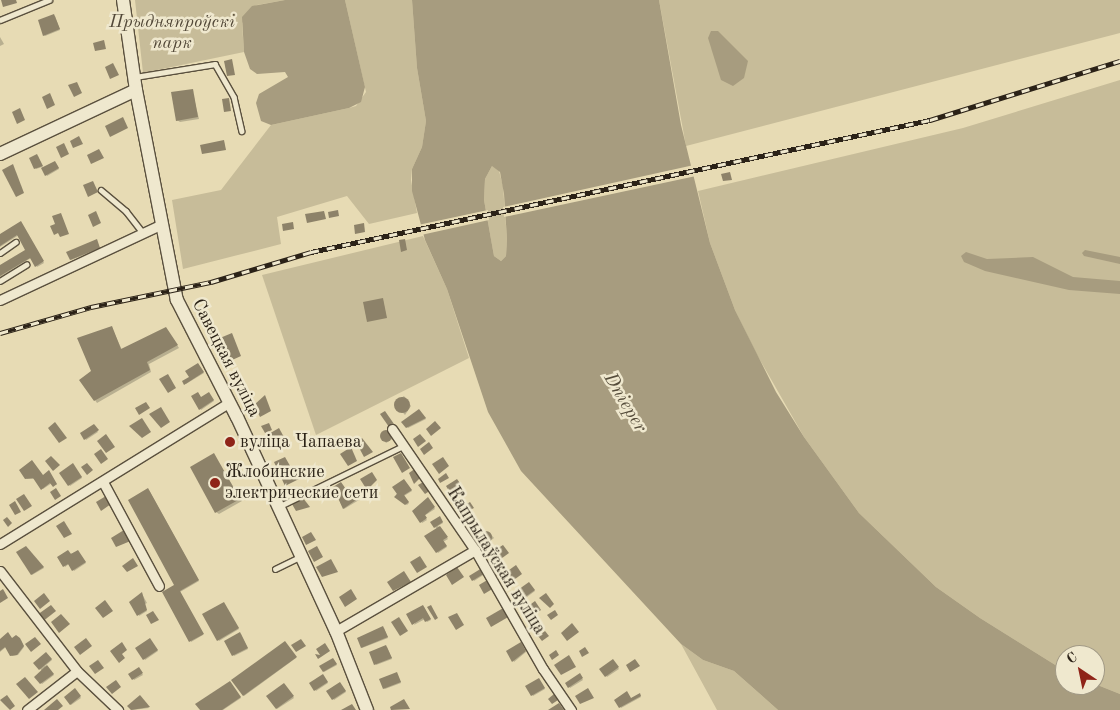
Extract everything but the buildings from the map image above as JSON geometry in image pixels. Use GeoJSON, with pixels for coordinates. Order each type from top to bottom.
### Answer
{"type":"FeatureCollection","features":[{"type":"Feature","properties":{"kind":"main road","name":"Савецкая вуліца"},"geometry":{"type":"LineString","coordinates":[[123,0],[135,84],[160,225],[177,300],[230,402],[336,631],[367,710]]}},
{"type":"Feature","properties":{"kind":"main road"},"geometry":{"type":"LineString","coordinates":[[0,154],[135,84]]}},
{"type":"Feature","properties":{"kind":"street"},"geometry":{"type":"LineString","coordinates":[[0,300],[160,225]]}},
{"type":"Feature","properties":{"kind":"street"},"geometry":{"type":"LineString","coordinates":[[0,544],[230,402]]}},
{"type":"Feature","properties":{"kind":"street","name":"Капрылаўская вуліца"},"geometry":{"type":"LineString","coordinates":[[392,429],[475,550],[571,710]]}},
{"type":"Feature","properties":{"kind":"street"},"geometry":{"type":"LineString","coordinates":[[103,482],[159,586]]}},
{"type":"Feature","properties":{"kind":"street"},"geometry":{"type":"LineString","coordinates":[[336,631],[475,550]]}},
{"type":"Feature","properties":{"kind":"street"},"geometry":{"type":"LineString","coordinates":[[0,571],[77,671],[118,710]]}},
{"type":"Feature","properties":{"kind":"street"},"geometry":{"type":"LineString","coordinates":[[28,710],[77,671]]}},
{"type":"Feature","properties":{"kind":"lane"},"geometry":{"type":"LineString","coordinates":[[0,20],[50,0]]}},
{"type":"Feature","properties":{"kind":"lane"},"geometry":{"type":"LineString","coordinates":[[135,84],[214,64],[234,97],[242,131]]}},
{"type":"Feature","properties":{"kind":"lane"},"geometry":{"type":"LineString","coordinates":[[101,190],[126,211],[143,233]]}},
{"type":"Feature","properties":{"kind":"lane"},"geometry":{"type":"LineString","coordinates":[[0,253],[16,242]]}},
{"type":"Feature","properties":{"kind":"lane"},"geometry":{"type":"LineString","coordinates":[[0,281],[26,265]]}},
{"type":"Feature","properties":{"kind":"lane"},"geometry":{"type":"LineString","coordinates":[[278,507],[403,446]]}},
{"type":"Feature","properties":{"kind":"lane"},"geometry":{"type":"LineString","coordinates":[[275,569],[301,557]]}},
{"type":"Feature","properties":{"kind":"green space","name":"Прыдняпроўскі парк"},"geometry":{"type":"Polygon","coordinates":[[[135,0],[285,0],[257,5],[242,23],[244,52],[143,73],[135,0]]]}},
{"type":"Feature","properties":{"kind":"green space"},"geometry":{"type":"Polygon","coordinates":[[[345,0],[412,0],[417,68],[426,121],[422,147],[412,169],[411,180],[417,213],[369,224],[347,196],[277,217],[281,244],[183,269],[172,200],[221,190],[271,125],[356,106],[366,92],[345,0]]]}},
{"type":"Feature","properties":{"kind":"green space"},"geometry":{"type":"Polygon","coordinates":[[[659,0],[1120,0],[1120,33],[686,146],[659,0]]]}},
{"type":"Feature","properties":{"kind":"green space"},"geometry":{"type":"Polygon","coordinates":[[[1120,80],[1120,694],[1105,688],[1105,645],[1055,645],[1055,665],[980,618],[936,587],[859,513],[804,437],[756,353],[735,310],[710,243],[698,191],[963,128],[1120,80]]]}},
{"type":"Feature","properties":{"kind":"green space"},"geometry":{"type":"Polygon","coordinates":[[[492,166],[498,167],[503,186],[507,239],[506,256],[501,261],[494,256],[484,200],[485,179],[492,166]]]}},
{"type":"Feature","properties":{"kind":"green space"},"geometry":{"type":"Polygon","coordinates":[[[423,236],[447,289],[469,358],[316,435],[262,275],[423,236]]]}},
{"type":"Feature","properties":{"kind":"green space"},"geometry":{"type":"Polygon","coordinates":[[[681,644],[703,660],[734,671],[778,710],[717,710],[681,644]]]}},
{"type":"Feature","properties":{"kind":"water"},"geometry":{"type":"Polygon","coordinates":[[[285,0],[345,0],[365,87],[361,102],[349,108],[271,125],[261,121],[256,103],[259,94],[288,77],[285,72],[257,74],[250,69],[244,52],[242,17],[252,6],[285,0]]]}},
{"type":"Feature","properties":{"kind":"water","name":"Dnieper"},"geometry":{"type":"Polygon","coordinates":[[[412,0],[659,0],[681,125],[710,243],[735,310],[776,392],[804,437],[859,513],[936,587],[980,618],[1055,665],[1055,695],[1105,695],[1105,688],[1120,694],[1120,710],[778,710],[734,671],[703,660],[681,644],[521,471],[488,412],[447,289],[425,240],[412,191],[412,169],[422,147],[426,121],[417,68],[412,0]],[[492,166],[485,179],[484,200],[494,256],[501,261],[506,256],[507,239],[504,194],[500,172],[492,166]]]}},
{"type":"Feature","properties":{"kind":"water"},"geometry":{"type":"Polygon","coordinates":[[[711,31],[718,31],[748,61],[744,78],[733,86],[721,80],[708,38],[711,31]]]}},
{"type":"Feature","properties":{"kind":"water"},"geometry":{"type":"Polygon","coordinates":[[[1085,250],[1120,257],[1120,264],[1084,256],[1082,253],[1085,250]]]}},
{"type":"Feature","properties":{"kind":"water"},"geometry":{"type":"Polygon","coordinates":[[[966,252],[987,259],[1033,257],[1073,277],[1120,281],[1120,294],[1069,290],[985,271],[964,262],[961,256],[966,252]]]}},
{"type":"Feature","properties":{"kind":"pier"},"geometry":{"type":"Polygon","coordinates":[[[694,165],[696,176],[504,217],[503,207],[694,165]]]}},
{"type":"Feature","properties":{"kind":"pier"},"geometry":{"type":"Polygon","coordinates":[[[488,210],[489,220],[421,235],[418,225],[488,210]]]}},
{"type":"Feature","properties":{"kind":"railway"},"geometry":{"type":"LineString","coordinates":[[0,333],[91,307],[211,282],[311,252],[930,120],[1120,61]]}},
{"type":"Feature","properties":{"kind":"place","name":"вуліца Чапаева"},"geometry":{"type":"Point","coordinates":[230,442]}},
{"type":"Feature","properties":{"kind":"place","name":"Жлобинские электрические сети"},"geometry":{"type":"Point","coordinates":[215,483]}}]}
